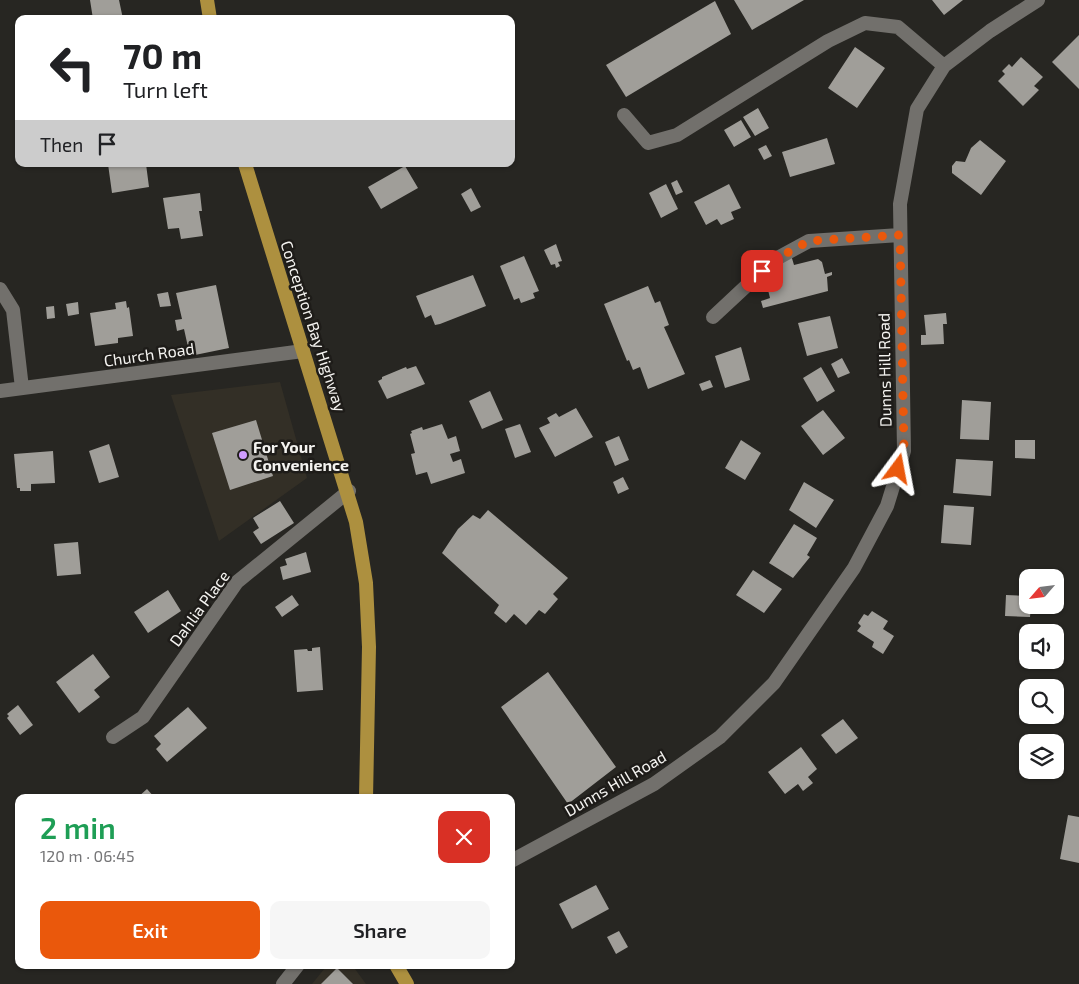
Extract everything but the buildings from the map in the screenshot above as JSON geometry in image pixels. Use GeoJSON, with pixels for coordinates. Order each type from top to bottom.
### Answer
{"type":"FeatureCollection","features":[{"type":"Feature","properties":{"kind":"main road"},"geometry":{"type":"LineString","coordinates":[[208,0],[210,15]]}},
{"type":"Feature","properties":{"kind":"main road","name":"Conception Bay Highway"},"geometry":{"type":"LineString","coordinates":[[246,167],[348,491],[356,522],[366,584],[369,647],[366,794]]}},
{"type":"Feature","properties":{"kind":"main road"},"geometry":{"type":"LineString","coordinates":[[398,969],[406,984]]}},
{"type":"Feature","properties":{"kind":"street","name":"Dunns Hill Road"},"geometry":{"type":"LineString","coordinates":[[515,859],[654,784],[720,737],[774,683],[854,568],[887,506],[904,451],[900,204],[917,109],[944,66],[990,31],[1038,0]]}},
{"type":"Feature","properties":{"kind":"street"},"geometry":{"type":"LineString","coordinates":[[624,115],[648,144],[677,136],[828,41],[865,23],[898,27],[944,66]]}},
{"type":"Feature","properties":{"kind":"street"},"geometry":{"type":"LineString","coordinates":[[713,317],[774,260],[809,241],[900,235]]}},
{"type":"Feature","properties":{"kind":"street"},"geometry":{"type":"LineString","coordinates":[[0,289],[12,310],[22,388]]}},
{"type":"Feature","properties":{"kind":"street","name":"Church Road"},"geometry":{"type":"LineString","coordinates":[[0,391],[303,350]]}},
{"type":"Feature","properties":{"kind":"street","name":"Dahlia Place"},"geometry":{"type":"LineString","coordinates":[[114,737],[142,717],[237,582],[348,491]]}},
{"type":"Feature","properties":{"kind":"street"},"geometry":{"type":"LineString","coordinates":[[283,984],[295,969]]}},
{"type":"Feature","properties":{"kind":"shaded area"},"geometry":{"type":"Polygon","coordinates":[[[280,382],[307,478],[219,541],[171,395],[280,382]]]}},
{"type":"Feature","properties":{"kind":"shaded area"},"geometry":{"type":"Polygon","coordinates":[[[324,969],[355,969],[366,984],[312,984],[324,969]]]}},
{"type":"Feature","properties":{"kind":"place","name":"For Your Convenience"},"geometry":{"type":"Point","coordinates":[243,455]}},
{"type":"Feature","properties":{"kind":"route"},"geometry":{"type":"LineString","coordinates":[[762,271],[774,260],[809,241],[900,235],[904,451],[898,469]]}}]}
